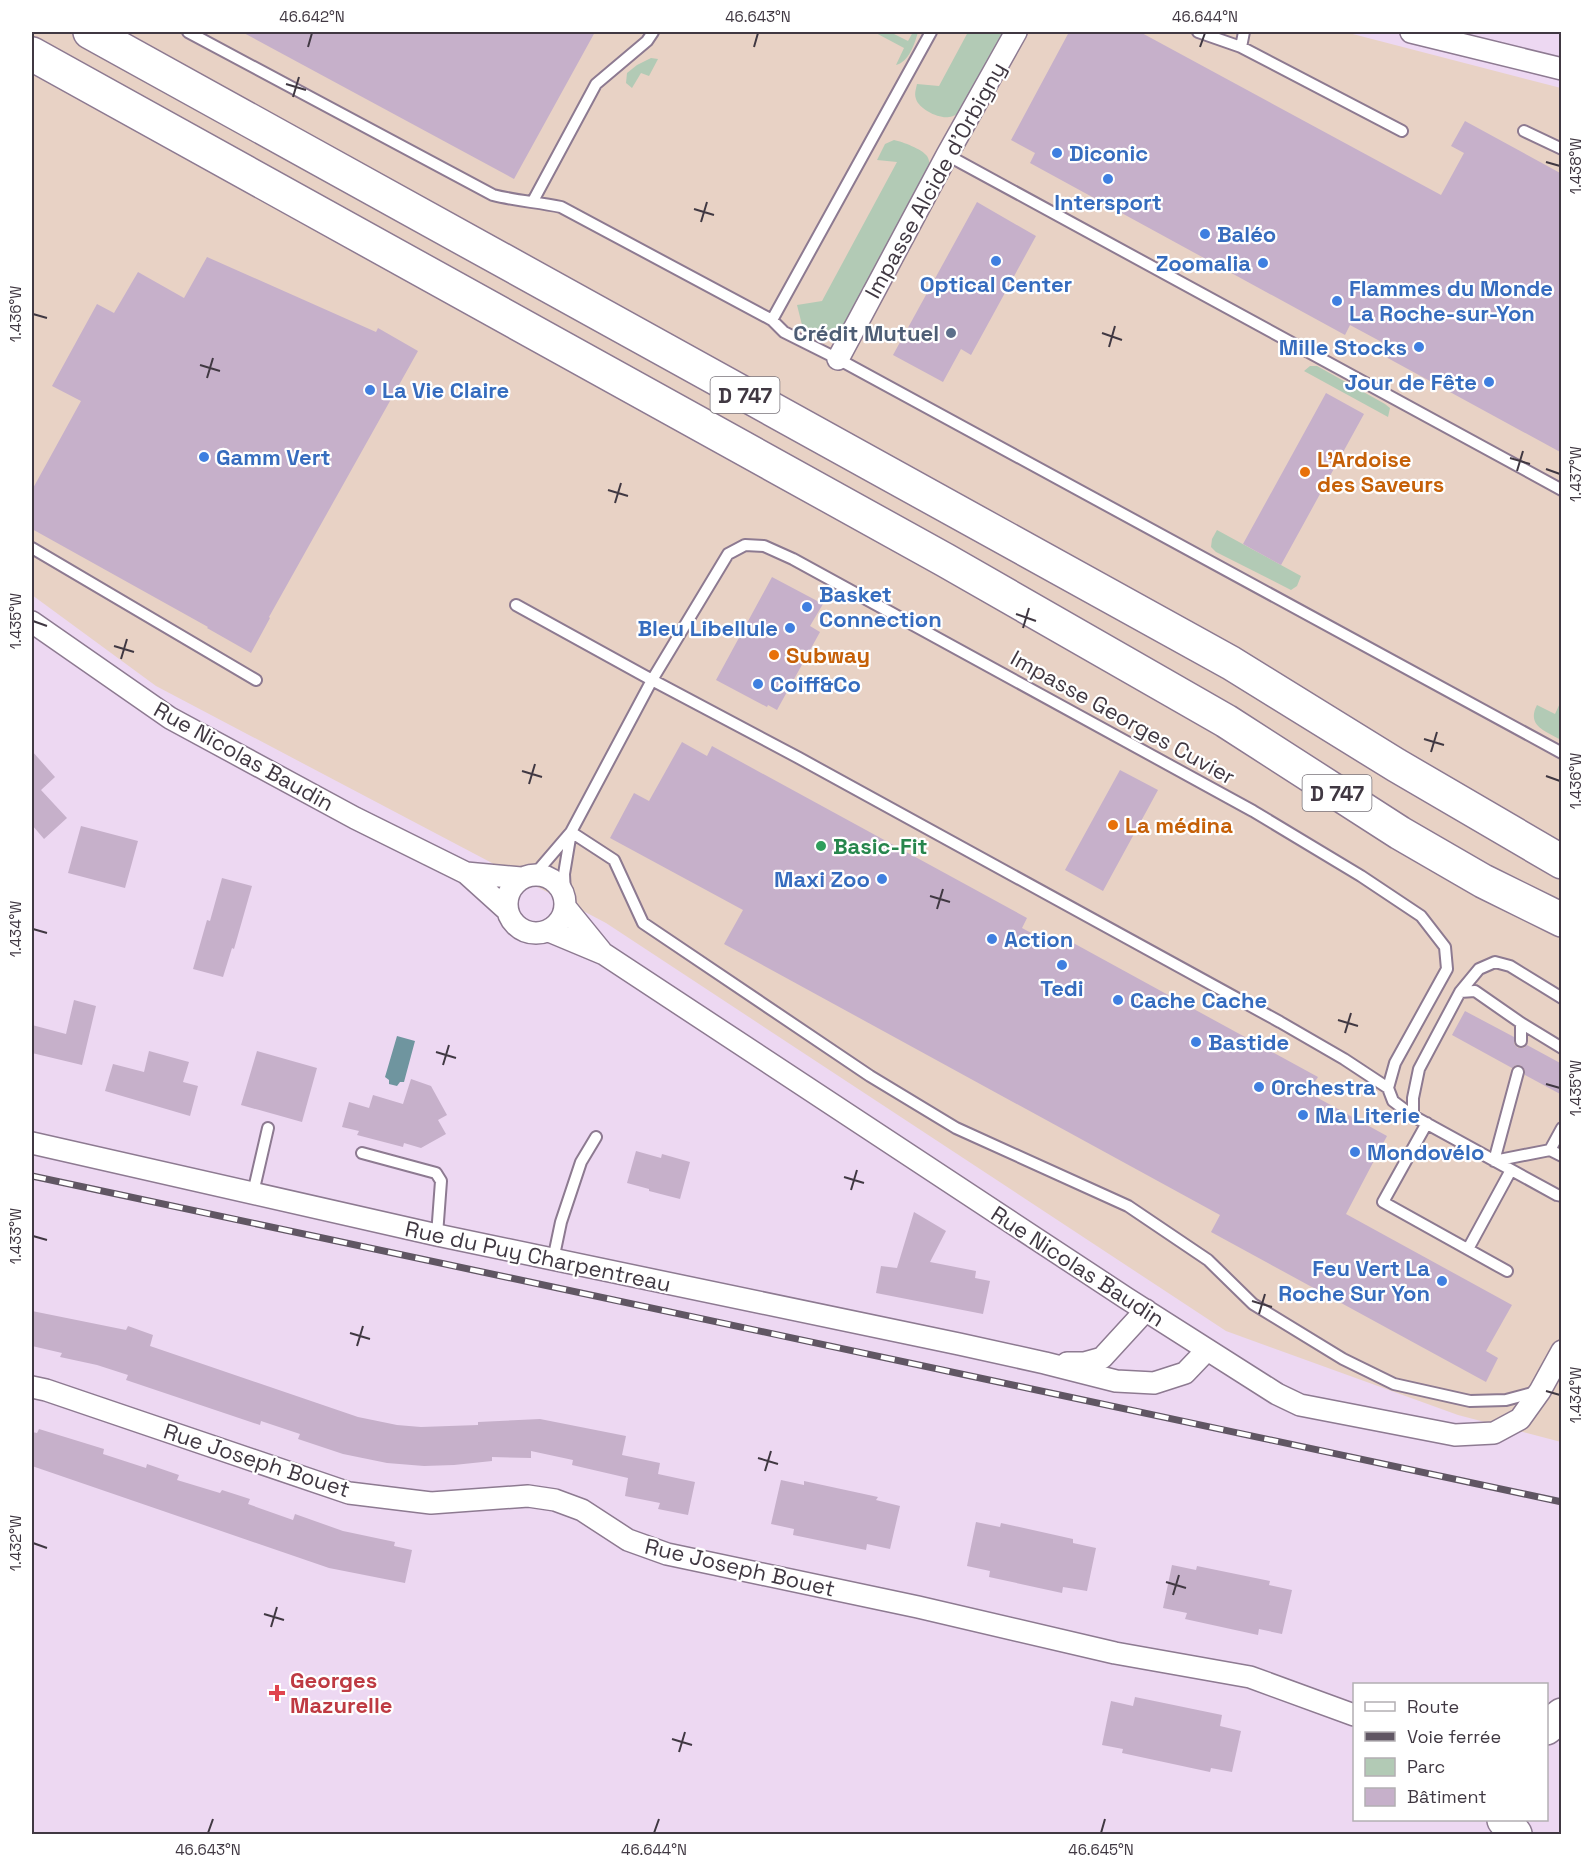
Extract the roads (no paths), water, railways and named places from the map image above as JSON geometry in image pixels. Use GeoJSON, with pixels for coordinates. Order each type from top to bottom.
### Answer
{"type":"FeatureCollection","features":[{"type":"Feature","properties":{"kind":"main road","name":"D 747"},"geometry":{"type":"LineString","coordinates":[[90,32],[1231,663],[1396,765],[1562,877]]}},
{"type":"Feature","properties":{"kind":"main road","name":"D 747"},"geometry":{"type":"LineString","coordinates":[[32,54],[955,565],[1226,721],[1400,833],[1483,880],[1562,920]]}},
{"type":"Feature","properties":{"kind":"main road"},"geometry":{"type":"LineString","coordinates":[[1396,765],[1562,862]]}},
{"type":"Feature","properties":{"kind":"main road"},"geometry":{"type":"LineString","coordinates":[[1548,1727],[1562,1715]]}},
{"type":"Feature","properties":{"kind":"street","name":"Impasse Alcide d'Orbigny"},"geometry":{"type":"LineString","coordinates":[[838,359],[1016,32]]}},
{"type":"Feature","properties":{"kind":"street"},"geometry":{"type":"LineString","coordinates":[[1411,32],[1562,69]]}},
{"type":"Feature","properties":{"kind":"street","name":"Rue Nicolas Baudin"},"geometry":{"type":"LineString","coordinates":[[32,622],[170,718],[355,818],[466,873],[507,910]]}},
{"type":"Feature","properties":{"kind":"street","name":"Rue Nicolas Baudin"},"geometry":{"type":"LineString","coordinates":[[466,873],[528,876]]}},
{"type":"Feature","properties":{"kind":"street"},"geometry":{"type":"LineString","coordinates":[[528,876],[551,877],[566,901],[560,923],[549,932],[529,933],[515,925],[507,910],[508,891],[528,876]]}},
{"type":"Feature","properties":{"kind":"street","name":"Rue Nicolas Baudin"},"geometry":{"type":"LineString","coordinates":[[566,901],[604,954]]}},
{"type":"Feature","properties":{"kind":"street","name":"Rue Nicolas Baudin"},"geometry":{"type":"LineString","coordinates":[[549,932],[604,954],[1207,1350],[1277,1394],[1300,1405],[1455,1435],[1494,1433],[1520,1419],[1540,1391],[1562,1352]]}},
{"type":"Feature","properties":{"kind":"street","name":"Rue du Puy Charpentreau"},"geometry":{"type":"LineString","coordinates":[[32,1143],[437,1235],[1045,1363],[1116,1381],[1154,1383],[1185,1373],[1207,1350]]}},
{"type":"Feature","properties":{"kind":"street","name":"Rue du Puy Charpentreau"},"geometry":{"type":"LineString","coordinates":[[1045,1363],[1084,1363],[1101,1359],[1146,1310]]}},
{"type":"Feature","properties":{"kind":"street","name":"Rue Joseph Bouet"},"geometry":{"type":"LineString","coordinates":[[32,1387],[349,1492],[431,1503],[528,1496],[555,1500],[582,1510],[628,1540],[667,1554],[906,1605],[1114,1653],[1250,1677],[1353,1715]]}},
{"type":"Feature","properties":{"kind":"lane"},"geometry":{"type":"LineString","coordinates":[[188,32],[493,195],[561,207],[772,320],[784,332],[838,359],[1562,753]]}},
{"type":"Feature","properties":{"kind":"lane"},"geometry":{"type":"LineString","coordinates":[[533,201],[596,84],[647,41],[653,32]]}},
{"type":"Feature","properties":{"kind":"lane"},"geometry":{"type":"LineString","coordinates":[[772,320],[931,32]]}},
{"type":"Feature","properties":{"kind":"lane"},"geometry":{"type":"LineString","coordinates":[[1198,32],[1241,47],[1402,132]]}},
{"type":"Feature","properties":{"kind":"lane"},"geometry":{"type":"LineString","coordinates":[[1241,47],[1244,32]]}},
{"type":"Feature","properties":{"kind":"lane"},"geometry":{"type":"LineString","coordinates":[[1524,131],[1562,149]]}},
{"type":"Feature","properties":{"kind":"lane"},"geometry":{"type":"LineString","coordinates":[[947,155],[1562,490]]}},
{"type":"Feature","properties":{"kind":"lane","name":"Impasse Georges Cuvier"},"geometry":{"type":"LineString","coordinates":[[528,876],[571,832],[652,680],[728,554],[745,545],[764,546],[803,564],[1201,781],[1306,842],[1421,916],[1445,947],[1447,969],[1395,1063],[1388,1088]]}},
{"type":"Feature","properties":{"kind":"lane"},"geometry":{"type":"LineString","coordinates":[[32,548],[256,680]]}},
{"type":"Feature","properties":{"kind":"lane"},"geometry":{"type":"LineString","coordinates":[[516,605],[1280,1022],[1344,1059],[1388,1088],[1393,1101],[1413,1116],[1560,1197]]}},
{"type":"Feature","properties":{"kind":"lane"},"geometry":{"type":"LineString","coordinates":[[571,832],[614,860],[642,923],[870,1076],[956,1128],[1128,1206],[1208,1260],[1253,1304],[1343,1359],[1394,1384],[1470,1401],[1506,1400],[1540,1391]]}},
{"type":"Feature","properties":{"kind":"lane","name":"Impasse Georges Cuvier"},"geometry":{"type":"LineString","coordinates":[[566,901],[564,873],[571,832]]}},
{"type":"Feature","properties":{"kind":"lane"},"geometry":{"type":"LineString","coordinates":[[1413,1116],[1413,1098],[1419,1069],[1460,992],[1479,969],[1495,962],[1510,966],[1562,998]]}},
{"type":"Feature","properties":{"kind":"lane"},"geometry":{"type":"LineString","coordinates":[[1460,992],[1475,991],[1562,1048]]}},
{"type":"Feature","properties":{"kind":"lane"},"geometry":{"type":"LineString","coordinates":[[1521,1023],[1521,1041]]}},
{"type":"Feature","properties":{"kind":"lane"},"geometry":{"type":"LineString","coordinates":[[1494,1161],[1518,1072]]}},
{"type":"Feature","properties":{"kind":"lane"},"geometry":{"type":"LineString","coordinates":[[1427,1123],[1383,1202],[1507,1271]]}},
{"type":"Feature","properties":{"kind":"lane"},"geometry":{"type":"LineString","coordinates":[[253,1193],[268,1128]]}},
{"type":"Feature","properties":{"kind":"lane"},"geometry":{"type":"LineString","coordinates":[[1550,1150],[1562,1128]]}},
{"type":"Feature","properties":{"kind":"lane"},"geometry":{"type":"LineString","coordinates":[[553,1260],[561,1222],[581,1162],[596,1137]]}},
{"type":"Feature","properties":{"kind":"lane"},"geometry":{"type":"LineString","coordinates":[[1494,1161],[1550,1150],[1562,1156]]}},
{"type":"Feature","properties":{"kind":"lane"},"geometry":{"type":"LineString","coordinates":[[362,1153],[436,1173],[441,1181],[437,1235]]}},
{"type":"Feature","properties":{"kind":"lane"},"geometry":{"type":"LineString","coordinates":[[1468,1250],[1512,1170]]}},
{"type":"Feature","properties":{"kind":"railway"},"geometry":{"type":"LineString","coordinates":[[32,1176],[1562,1502]]}},
{"type":"Feature","properties":{"kind":"place","name":"Diconic"},"geometry":{"type":"Point","coordinates":[1057,153]}},
{"type":"Feature","properties":{"kind":"place","name":"Intersport"},"geometry":{"type":"Point","coordinates":[1108,179]}},
{"type":"Feature","properties":{"kind":"place","name":"Baléo"},"geometry":{"type":"Point","coordinates":[1205,234]}},
{"type":"Feature","properties":{"kind":"place","name":"Optical Center"},"geometry":{"type":"Point","coordinates":[996,261]}},
{"type":"Feature","properties":{"kind":"place","name":"Zoomalia"},"geometry":{"type":"Point","coordinates":[1263,263]}},
{"type":"Feature","properties":{"kind":"place","name":"Flammes du Monde La Roche-sur-Yon"},"geometry":{"type":"Point","coordinates":[1337,301]}},
{"type":"Feature","properties":{"kind":"place","name":"Crédit Mutuel"},"geometry":{"type":"Point","coordinates":[951,333]}},
{"type":"Feature","properties":{"kind":"place","name":"Mille Stocks"},"geometry":{"type":"Point","coordinates":[1419,347]}},
{"type":"Feature","properties":{"kind":"place","name":"Jour de Fête"},"geometry":{"type":"Point","coordinates":[1489,382]}},
{"type":"Feature","properties":{"kind":"place","name":"La Vie Claire"},"geometry":{"type":"Point","coordinates":[370,390]}},
{"type":"Feature","properties":{"kind":"place","name":"Gamm Vert"},"geometry":{"type":"Point","coordinates":[204,457]}},
{"type":"Feature","properties":{"kind":"place","name":"L'Ardoise des Saveurs"},"geometry":{"type":"Point","coordinates":[1305,472]}},
{"type":"Feature","properties":{"kind":"place","name":"Basket Connection"},"geometry":{"type":"Point","coordinates":[807,607]}},
{"type":"Feature","properties":{"kind":"place","name":"Bleu Libellule"},"geometry":{"type":"Point","coordinates":[790,628]}},
{"type":"Feature","properties":{"kind":"place","name":"Subway"},"geometry":{"type":"Point","coordinates":[774,655]}},
{"type":"Feature","properties":{"kind":"place","name":"Coiff&Co"},"geometry":{"type":"Point","coordinates":[758,684]}},
{"type":"Feature","properties":{"kind":"place","name":"La médina"},"geometry":{"type":"Point","coordinates":[1113,825]}},
{"type":"Feature","properties":{"kind":"place","name":"Basic-Fit"},"geometry":{"type":"Point","coordinates":[821,846]}},
{"type":"Feature","properties":{"kind":"place","name":"Maxi Zoo"},"geometry":{"type":"Point","coordinates":[882,879]}},
{"type":"Feature","properties":{"kind":"place","name":"Action"},"geometry":{"type":"Point","coordinates":[992,939]}},
{"type":"Feature","properties":{"kind":"place","name":"Tedi"},"geometry":{"type":"Point","coordinates":[1062,965]}},
{"type":"Feature","properties":{"kind":"place","name":"Cache Cache"},"geometry":{"type":"Point","coordinates":[1118,1000]}},
{"type":"Feature","properties":{"kind":"place","name":"Bastide"},"geometry":{"type":"Point","coordinates":[1196,1042]}},
{"type":"Feature","properties":{"kind":"place","name":"Orchestra"},"geometry":{"type":"Point","coordinates":[1259,1087]}},
{"type":"Feature","properties":{"kind":"place","name":"Ma Literie"},"geometry":{"type":"Point","coordinates":[1303,1115]}},
{"type":"Feature","properties":{"kind":"place","name":"Mondovélo"},"geometry":{"type":"Point","coordinates":[1355,1152]}},
{"type":"Feature","properties":{"kind":"place","name":"Feu Vert La Roche Sur Yon"},"geometry":{"type":"Point","coordinates":[1442,1281]}},
{"type":"Feature","properties":{"kind":"place","name":"Georges Mazurelle"},"geometry":{"type":"Point","coordinates":[277,1693]}}]}
